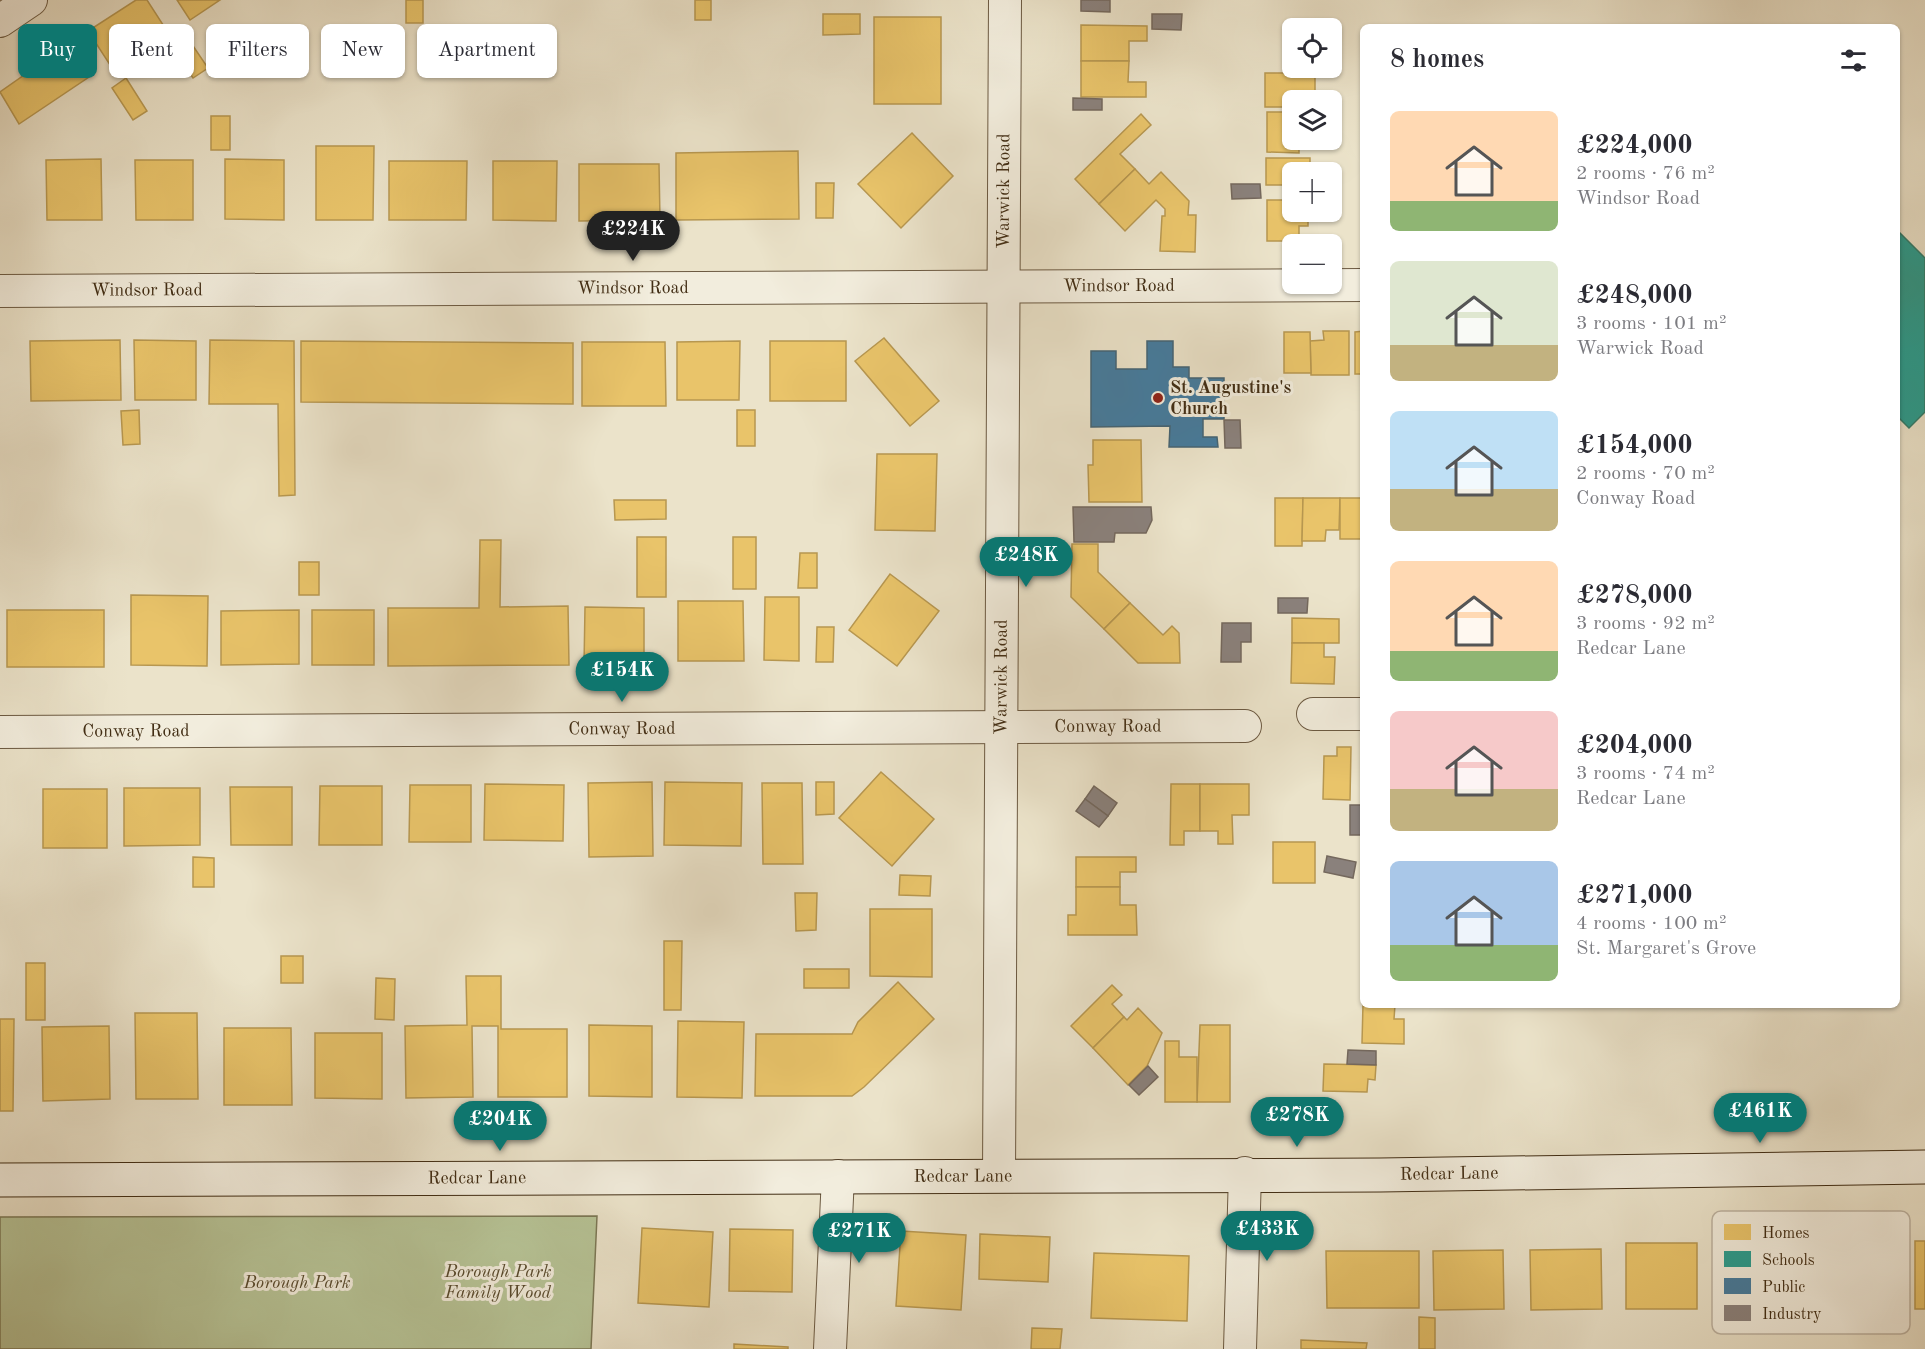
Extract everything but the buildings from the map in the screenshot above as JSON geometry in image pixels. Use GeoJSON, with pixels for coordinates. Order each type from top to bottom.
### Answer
{"type":"FeatureCollection","features":[{"type":"Feature","properties":{"kind":"main road","name":"Redcar Lane"},"geometry":{"type":"LineString","coordinates":[[0,1180],[1404,1174],[1925,1167]]}},
{"type":"Feature","properties":{"kind":"street"},"geometry":{"type":"LineString","coordinates":[[0,21],[31,0]]}},
{"type":"Feature","properties":{"kind":"street","name":"Warwick Road"},"geometry":{"type":"LineString","coordinates":[[999,1175],[1005,0]]}},
{"type":"Feature","properties":{"kind":"street","name":"Windsor Road"},"geometry":{"type":"LineString","coordinates":[[0,291],[1360,285]]}},
{"type":"Feature","properties":{"kind":"street"},"geometry":{"type":"LineString","coordinates":[[1313,714],[1360,714]]}},
{"type":"Feature","properties":{"kind":"street","name":"Conway Road"},"geometry":{"type":"LineString","coordinates":[[0,732],[1001,725],[1245,726]]}},
{"type":"Feature","properties":{"kind":"street"},"geometry":{"type":"LineString","coordinates":[[1240,1349],[1245,1173]]}},
{"type":"Feature","properties":{"kind":"street"},"geometry":{"type":"LineString","coordinates":[[830,1349],[838,1176]]}},
{"type":"Feature","properties":{"kind":"green space","name":"Borough Park"},"geometry":{"type":"Polygon","coordinates":[[[597,1216],[591,1349],[0,1349],[0,1217],[597,1216]]]}},
{"type":"Feature","properties":{"kind":"place","name":"St. Augustine's Church"},"geometry":{"type":"Point","coordinates":[1158,398]}},
{"type":"Feature","properties":{"kind":"park label","name":"Borough Park Family Wood"},"geometry":{"type":"Point","coordinates":[498,1282]}}]}
